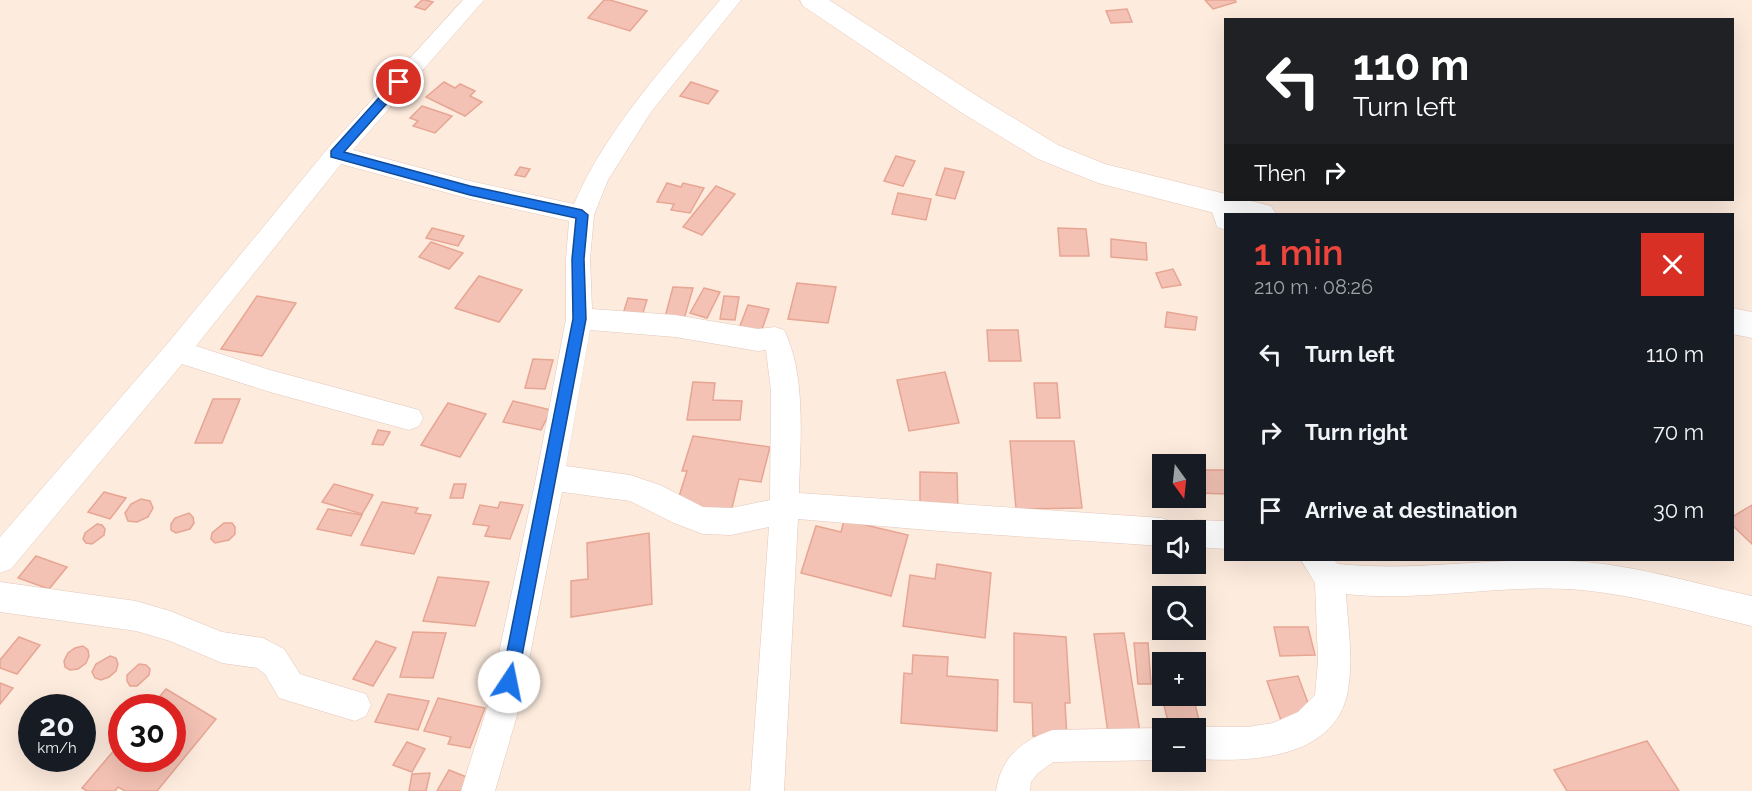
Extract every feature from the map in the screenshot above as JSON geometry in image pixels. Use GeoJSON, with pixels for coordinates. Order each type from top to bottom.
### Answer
{"type":"FeatureCollection","features":[{"type":"Feature","properties":{"kind":"street"},"geometry":{"type":"LineString","coordinates":[[0,559],[177,351],[336,154],[474,0]]}},
{"type":"Feature","properties":{"kind":"street"},"geometry":{"type":"LineString","coordinates":[[478,791],[504,705],[550,478],[579,319],[578,259],[582,215],[597,177],[643,107],[730,0]]}},
{"type":"Feature","properties":{"kind":"street"},"geometry":{"type":"LineString","coordinates":[[812,0],[972,106],[1048,152],[1098,173],[1224,213]]}},
{"type":"Feature","properties":{"kind":"street"},"geometry":{"type":"LineString","coordinates":[[336,154],[470,190],[582,215]]}},
{"type":"Feature","properties":{"kind":"street"},"geometry":{"type":"LineString","coordinates":[[579,319],[675,326],[758,340],[775,338],[779,348],[785,400],[785,508],[767,791]]}},
{"type":"Feature","properties":{"kind":"street"},"geometry":{"type":"LineString","coordinates":[[1734,321],[1752,325]]}},
{"type":"Feature","properties":{"kind":"street"},"geometry":{"type":"LineString","coordinates":[[177,351],[270,381],[409,418]]}},
{"type":"Feature","properties":{"kind":"street"},"geometry":{"type":"LineString","coordinates":[[550,478],[609,483],[643,491],[699,519],[713,522],[730,521],[785,508],[1152,531]]}},
{"type":"Feature","properties":{"kind":"street"},"geometry":{"type":"LineString","coordinates":[[1206,535],[1224,536]]}},
{"type":"Feature","properties":{"kind":"street"},"geometry":{"type":"LineString","coordinates":[[1206,743],[1263,742],[1288,735],[1310,724],[1329,701],[1333,672],[1323,569],[1352,582],[1413,582],[1473,576],[1569,575],[1643,584],[1695,599],[1752,611]]}},
{"type":"Feature","properties":{"kind":"street"},"geometry":{"type":"LineString","coordinates":[[0,597],[104,611],[154,621],[217,646],[254,652],[268,657],[280,669],[283,679],[290,687],[355,705]]}},
{"type":"Feature","properties":{"kind":"street"},"geometry":{"type":"LineString","coordinates":[[1013,791],[1014,777],[1036,751],[1053,746],[1152,744]]}},
{"type":"Feature","properties":{"kind":"building"},"geometry":{"type":"Polygon","coordinates":[[[422,0],[433,2],[425,10],[415,7],[422,0]]]}},
{"type":"Feature","properties":{"kind":"building"},"geometry":{"type":"Polygon","coordinates":[[[604,0],[647,11],[630,31],[588,18],[604,0]]]}},
{"type":"Feature","properties":{"kind":"building"},"geometry":{"type":"Polygon","coordinates":[[[1205,0],[1235,0],[1236,2],[1213,9],[1205,0]]]}},
{"type":"Feature","properties":{"kind":"building"},"geometry":{"type":"Polygon","coordinates":[[[1127,9],[1132,22],[1111,23],[1106,11],[1127,9]]]}},
{"type":"Feature","properties":{"kind":"building"},"geometry":{"type":"Polygon","coordinates":[[[444,82],[455,88],[460,84],[475,91],[470,96],[482,102],[465,116],[426,97],[444,82]]]}},
{"type":"Feature","properties":{"kind":"building"},"geometry":{"type":"Polygon","coordinates":[[[691,82],[718,91],[708,104],[680,96],[691,82]]]}},
{"type":"Feature","properties":{"kind":"building"},"geometry":{"type":"Polygon","coordinates":[[[422,106],[452,116],[435,133],[413,126],[418,121],[410,118],[422,106]]]}},
{"type":"Feature","properties":{"kind":"building"},"geometry":{"type":"Polygon","coordinates":[[[896,156],[915,161],[903,186],[884,181],[896,156]]]}},
{"type":"Feature","properties":{"kind":"building"},"geometry":{"type":"Polygon","coordinates":[[[520,167],[530,169],[525,177],[515,175],[520,167]]]}},
{"type":"Feature","properties":{"kind":"building"},"geometry":{"type":"Polygon","coordinates":[[[945,168],[964,172],[955,199],[936,195],[945,168]]]}},
{"type":"Feature","properties":{"kind":"building"},"geometry":{"type":"Polygon","coordinates":[[[667,183],[681,187],[683,183],[704,188],[690,213],[671,210],[674,204],[657,202],[667,183]]]}},
{"type":"Feature","properties":{"kind":"building"},"geometry":{"type":"Polygon","coordinates":[[[716,186],[735,194],[702,235],[683,227],[716,186]]]}},
{"type":"Feature","properties":{"kind":"building"},"geometry":{"type":"Polygon","coordinates":[[[898,193],[931,199],[926,220],[892,214],[898,193]]]}},
{"type":"Feature","properties":{"kind":"building"},"geometry":{"type":"Polygon","coordinates":[[[432,228],[464,236],[458,246],[426,238],[432,228]]]}},
{"type":"Feature","properties":{"kind":"building"},"geometry":{"type":"Polygon","coordinates":[[[1058,228],[1086,229],[1089,256],[1060,256],[1058,228]]]}},
{"type":"Feature","properties":{"kind":"building"},"geometry":{"type":"Polygon","coordinates":[[[1111,239],[1146,243],[1147,260],[1111,257],[1111,239]]]}},
{"type":"Feature","properties":{"kind":"building"},"geometry":{"type":"Polygon","coordinates":[[[431,242],[463,253],[449,269],[419,257],[431,242]]]}},
{"type":"Feature","properties":{"kind":"building"},"geometry":{"type":"Polygon","coordinates":[[[1173,269],[1181,285],[1162,288],[1156,273],[1173,269]]]}},
{"type":"Feature","properties":{"kind":"building"},"geometry":{"type":"Polygon","coordinates":[[[479,276],[522,290],[499,322],[455,308],[479,276]]]}},
{"type":"Feature","properties":{"kind":"building"},"geometry":{"type":"Polygon","coordinates":[[[797,283],[836,287],[828,323],[788,319],[797,283]]]}},
{"type":"Feature","properties":{"kind":"building"},"geometry":{"type":"Polygon","coordinates":[[[673,287],[693,288],[684,319],[665,317],[673,287]]]}},
{"type":"Feature","properties":{"kind":"building"},"geometry":{"type":"Polygon","coordinates":[[[704,288],[720,292],[707,318],[690,313],[704,288]]]}},
{"type":"Feature","properties":{"kind":"building"},"geometry":{"type":"Polygon","coordinates":[[[257,296],[296,303],[262,356],[221,349],[257,296]]]}},
{"type":"Feature","properties":{"kind":"building"},"geometry":{"type":"Polygon","coordinates":[[[724,296],[739,297],[735,320],[720,319],[724,296]]]}},
{"type":"Feature","properties":{"kind":"building"},"geometry":{"type":"Polygon","coordinates":[[[628,298],[647,300],[641,319],[622,317],[628,298]]]}},
{"type":"Feature","properties":{"kind":"building"},"geometry":{"type":"Polygon","coordinates":[[[748,305],[769,309],[760,335],[738,331],[748,305]]]}},
{"type":"Feature","properties":{"kind":"building"},"geometry":{"type":"Polygon","coordinates":[[[1167,312],[1197,317],[1195,330],[1165,327],[1167,312]]]}},
{"type":"Feature","properties":{"kind":"building"},"geometry":{"type":"Polygon","coordinates":[[[987,330],[1018,330],[1021,361],[989,361],[987,330]]]}},
{"type":"Feature","properties":{"kind":"building"},"geometry":{"type":"Polygon","coordinates":[[[533,359],[553,360],[545,389],[525,388],[533,359]]]}},
{"type":"Feature","properties":{"kind":"building"},"geometry":{"type":"Polygon","coordinates":[[[945,372],[959,423],[909,431],[897,380],[945,372]]]}},
{"type":"Feature","properties":{"kind":"building"},"geometry":{"type":"Polygon","coordinates":[[[693,382],[715,383],[713,400],[742,401],[740,420],[687,420],[693,382]]]}},
{"type":"Feature","properties":{"kind":"building"},"geometry":{"type":"Polygon","coordinates":[[[1034,383],[1057,383],[1060,418],[1037,418],[1034,383]]]}},
{"type":"Feature","properties":{"kind":"building"},"geometry":{"type":"Polygon","coordinates":[[[213,399],[240,399],[222,443],[195,443],[213,399]]]}},
{"type":"Feature","properties":{"kind":"building"},"geometry":{"type":"Polygon","coordinates":[[[513,401],[551,410],[541,430],[503,422],[513,401]]]}},
{"type":"Feature","properties":{"kind":"building"},"geometry":{"type":"Polygon","coordinates":[[[448,403],[486,414],[460,457],[421,445],[448,403]]]}},
{"type":"Feature","properties":{"kind":"building"},"geometry":{"type":"Polygon","coordinates":[[[378,430],[390,432],[383,445],[372,444],[378,430]]]}},
{"type":"Feature","properties":{"kind":"building"},"geometry":{"type":"Polygon","coordinates":[[[693,436],[770,447],[761,482],[739,479],[731,512],[677,503],[687,471],[682,471],[693,436]]]}},
{"type":"Feature","properties":{"kind":"building"},"geometry":{"type":"Polygon","coordinates":[[[1010,441],[1074,441],[1082,508],[1016,509],[1010,441]]]}},
{"type":"Feature","properties":{"kind":"building"},"geometry":{"type":"Polygon","coordinates":[[[1206,470],[1224,470],[1224,494],[1206,493],[1206,470]]]}},
{"type":"Feature","properties":{"kind":"building"},"geometry":{"type":"Polygon","coordinates":[[[920,472],[957,473],[958,513],[920,512],[920,472]]]}},
{"type":"Feature","properties":{"kind":"building"},"geometry":{"type":"Polygon","coordinates":[[[334,484],[373,495],[362,514],[322,502],[334,484]]]}},
{"type":"Feature","properties":{"kind":"building"},"geometry":{"type":"Polygon","coordinates":[[[454,484],[466,484],[463,498],[450,498],[454,484]]]}},
{"type":"Feature","properties":{"kind":"building"},"geometry":{"type":"Polygon","coordinates":[[[104,492],[126,498],[110,519],[88,512],[104,492]]]}},
{"type":"Feature","properties":{"kind":"building"},"geometry":{"type":"Polygon","coordinates":[[[141,499],[150,501],[153,508],[148,517],[137,522],[128,521],[125,513],[131,504],[141,499]]]}},
{"type":"Feature","properties":{"kind":"building"},"geometry":{"type":"Polygon","coordinates":[[[382,502],[418,508],[415,513],[431,515],[414,554],[361,545],[382,502]]]}},
{"type":"Feature","properties":{"kind":"building"},"geometry":{"type":"Polygon","coordinates":[[[500,502],[523,505],[510,539],[485,536],[489,526],[473,524],[480,505],[498,508],[500,502]]]}},
{"type":"Feature","properties":{"kind":"building"},"geometry":{"type":"Polygon","coordinates":[[[1752,505],[1752,544],[1734,527],[1734,516],[1752,505]]]}},
{"type":"Feature","properties":{"kind":"building"},"geometry":{"type":"Polygon","coordinates":[[[328,509],[362,515],[351,536],[317,529],[328,509]]]}},
{"type":"Feature","properties":{"kind":"building"},"geometry":{"type":"Polygon","coordinates":[[[189,513],[194,523],[190,529],[176,533],[171,530],[171,524],[175,518],[189,513]]]}},
{"type":"Feature","properties":{"kind":"building"},"geometry":{"type":"Polygon","coordinates":[[[844,520],[908,535],[891,596],[801,573],[816,526],[841,532],[844,520]]]}},
{"type":"Feature","properties":{"kind":"building"},"geometry":{"type":"Polygon","coordinates":[[[224,523],[232,523],[235,527],[235,534],[229,540],[215,543],[211,539],[212,533],[224,523]]]}},
{"type":"Feature","properties":{"kind":"building"},"geometry":{"type":"Polygon","coordinates":[[[97,524],[102,525],[105,529],[104,535],[92,544],[86,543],[83,539],[85,533],[97,524]]]}},
{"type":"Feature","properties":{"kind":"building"},"geometry":{"type":"Polygon","coordinates":[[[649,533],[652,604],[571,617],[571,581],[588,579],[587,543],[649,533]]]}},
{"type":"Feature","properties":{"kind":"building"},"geometry":{"type":"Polygon","coordinates":[[[36,556],[67,567],[49,589],[18,578],[36,556]]]}},
{"type":"Feature","properties":{"kind":"building"},"geometry":{"type":"Polygon","coordinates":[[[937,564],[991,573],[985,638],[903,626],[910,575],[935,579],[937,564]]]}},
{"type":"Feature","properties":{"kind":"building"},"geometry":{"type":"Polygon","coordinates":[[[438,577],[489,582],[475,626],[423,621],[438,577]]]}},
{"type":"Feature","properties":{"kind":"building"},"geometry":{"type":"Polygon","coordinates":[[[1274,627],[1308,627],[1315,655],[1280,656],[1274,627]]]}},
{"type":"Feature","properties":{"kind":"building"},"geometry":{"type":"Polygon","coordinates":[[[413,632],[446,633],[433,678],[400,677],[413,632]]]}},
{"type":"Feature","properties":{"kind":"building"},"geometry":{"type":"Polygon","coordinates":[[[1014,633],[1066,637],[1070,703],[1065,703],[1067,738],[1033,736],[1032,703],[1014,702],[1014,633]]]}},
{"type":"Feature","properties":{"kind":"building"},"geometry":{"type":"Polygon","coordinates":[[[1124,633],[1140,732],[1108,733],[1094,634],[1124,633]]]}},
{"type":"Feature","properties":{"kind":"building"},"geometry":{"type":"Polygon","coordinates":[[[19,637],[40,645],[17,674],[0,668],[0,660],[19,637]]]}},
{"type":"Feature","properties":{"kind":"building"},"geometry":{"type":"Polygon","coordinates":[[[376,641],[396,648],[373,686],[353,679],[376,641]]]}},
{"type":"Feature","properties":{"kind":"building"},"geometry":{"type":"Polygon","coordinates":[[[1134,643],[1148,643],[1151,684],[1138,684],[1134,643]]]}},
{"type":"Feature","properties":{"kind":"building"},"geometry":{"type":"Polygon","coordinates":[[[83,646],[88,650],[89,656],[86,663],[78,669],[70,670],[65,667],[64,661],[68,653],[83,646]]]}},
{"type":"Feature","properties":{"kind":"building"},"geometry":{"type":"Polygon","coordinates":[[[913,655],[948,657],[947,676],[998,680],[997,731],[901,723],[904,673],[912,674],[913,655]]]}},
{"type":"Feature","properties":{"kind":"building"},"geometry":{"type":"Polygon","coordinates":[[[110,656],[116,658],[118,664],[116,671],[101,680],[95,678],[92,672],[96,664],[110,656]]]}},
{"type":"Feature","properties":{"kind":"building"},"geometry":{"type":"Polygon","coordinates":[[[139,664],[146,665],[150,669],[149,675],[137,686],[130,686],[127,675],[139,664]]]}},
{"type":"Feature","properties":{"kind":"building"},"geometry":{"type":"Polygon","coordinates":[[[1298,676],[1314,719],[1282,723],[1267,681],[1298,676]]]}},
{"type":"Feature","properties":{"kind":"building"},"geometry":{"type":"Polygon","coordinates":[[[0,683],[13,688],[0,704],[0,683]]]}},
{"type":"Feature","properties":{"kind":"building"},"geometry":{"type":"Polygon","coordinates":[[[166,689],[174,694],[162,694],[166,689]]]}},
{"type":"Feature","properties":{"kind":"building"},"geometry":{"type":"Polygon","coordinates":[[[388,694],[429,701],[418,730],[375,722],[388,694]]]}},
{"type":"Feature","properties":{"kind":"building"},"geometry":{"type":"Polygon","coordinates":[[[438,698],[485,708],[470,748],[448,744],[451,737],[424,731],[438,698]]]}},
{"type":"Feature","properties":{"kind":"building"},"geometry":{"type":"Polygon","coordinates":[[[186,701],[216,719],[186,756],[186,701]]]}},
{"type":"Feature","properties":{"kind":"building"},"geometry":{"type":"Polygon","coordinates":[[[1164,706],[1196,706],[1198,718],[1167,718],[1164,706]]]}},
{"type":"Feature","properties":{"kind":"building"},"geometry":{"type":"Polygon","coordinates":[[[1647,741],[1679,791],[1567,791],[1554,770],[1647,741]]]}},
{"type":"Feature","properties":{"kind":"building"},"geometry":{"type":"Polygon","coordinates":[[[407,742],[425,749],[412,772],[393,765],[407,742]]]}},
{"type":"Feature","properties":{"kind":"building"},"geometry":{"type":"Polygon","coordinates":[[[108,757],[108,772],[173,772],[157,791],[125,791],[118,787],[115,791],[87,791],[82,788],[108,757]]]}},
{"type":"Feature","properties":{"kind":"building"},"geometry":{"type":"Polygon","coordinates":[[[449,770],[469,778],[462,791],[437,791],[449,770]]]}},
{"type":"Feature","properties":{"kind":"building"},"geometry":{"type":"Polygon","coordinates":[[[430,773],[426,791],[409,791],[412,774],[430,773]]]}},
{"type":"Feature","properties":{"kind":"route"},"geometry":{"type":"LineString","coordinates":[[399,82],[336,154],[470,190],[582,215],[578,259],[579,319],[509,682]]}}]}
